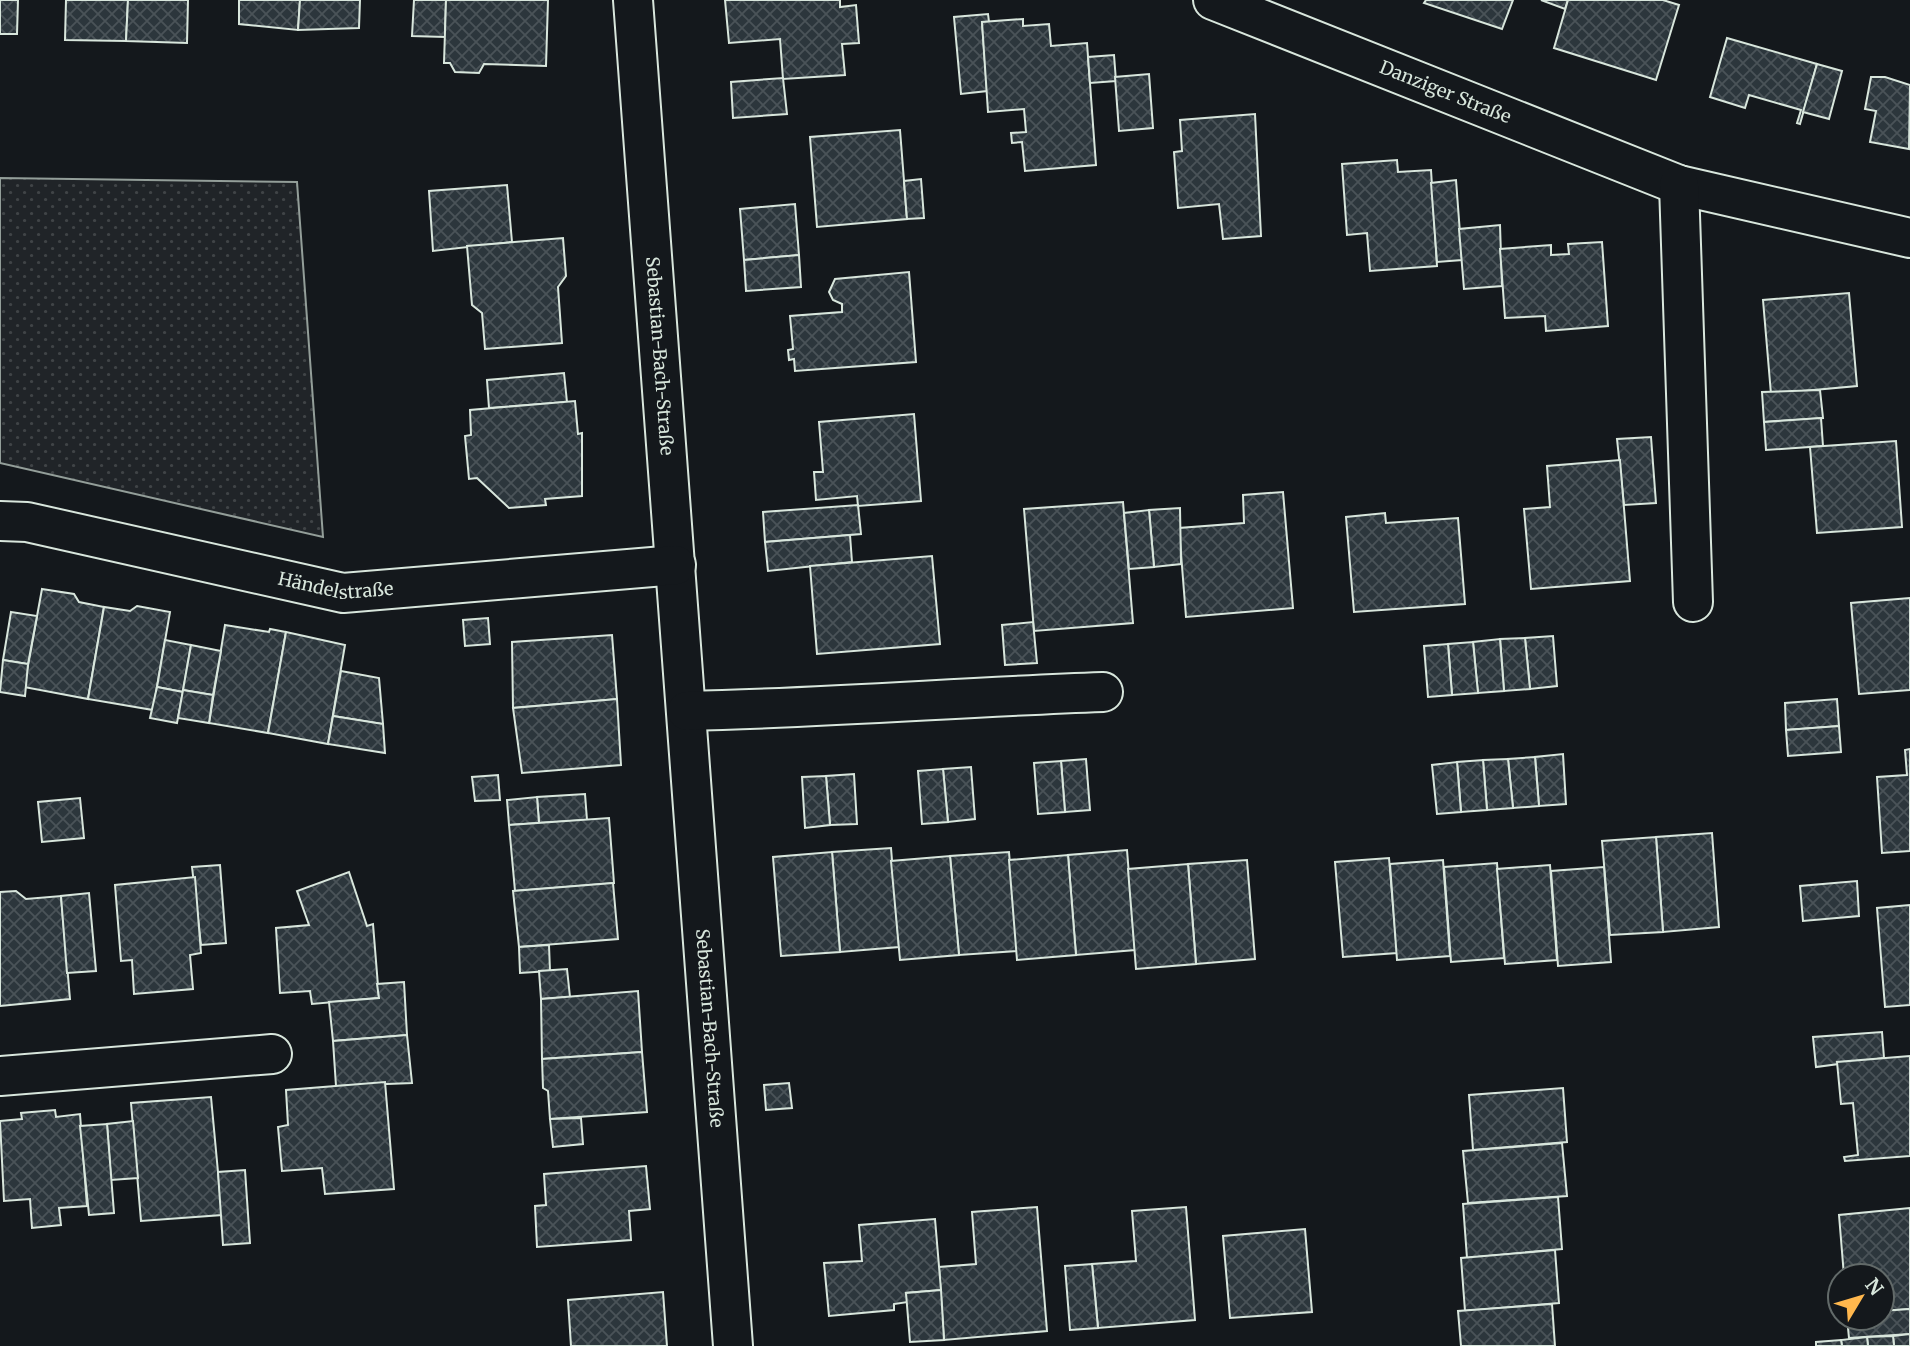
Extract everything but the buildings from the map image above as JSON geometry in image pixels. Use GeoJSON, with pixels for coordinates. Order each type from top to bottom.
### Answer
{"type":"FeatureCollection","features":[{"type":"Feature","properties":{"kind":"street","name":"Sebastian-Bach-Straße"},"geometry":{"type":"LineString","coordinates":[[633,0],[733,1346]]}},
{"type":"Feature","properties":{"kind":"street","name":"Danziger Straße"},"geometry":{"type":"LineString","coordinates":[[1213,0],[1679,185],[1910,238]]}},
{"type":"Feature","properties":{"kind":"street"},"geometry":{"type":"LineString","coordinates":[[1679,185],[1693,603]]}},
{"type":"Feature","properties":{"kind":"street","name":"Händelstraße"},"geometry":{"type":"LineString","coordinates":[[0,521],[27,522],[343,593],[676,565]]}},
{"type":"Feature","properties":{"kind":"street"},"geometry":{"type":"LineString","coordinates":[[687,711],[880,705],[988,696],[1103,692]]}},
{"type":"Feature","properties":{"kind":"street"},"geometry":{"type":"LineString","coordinates":[[0,1076],[272,1054]]}},
{"type":"Feature","properties":{"kind":"shaded area"},"geometry":{"type":"Polygon","coordinates":[[[0,178],[297,182],[323,537],[0,463],[0,178]]]}}]}
